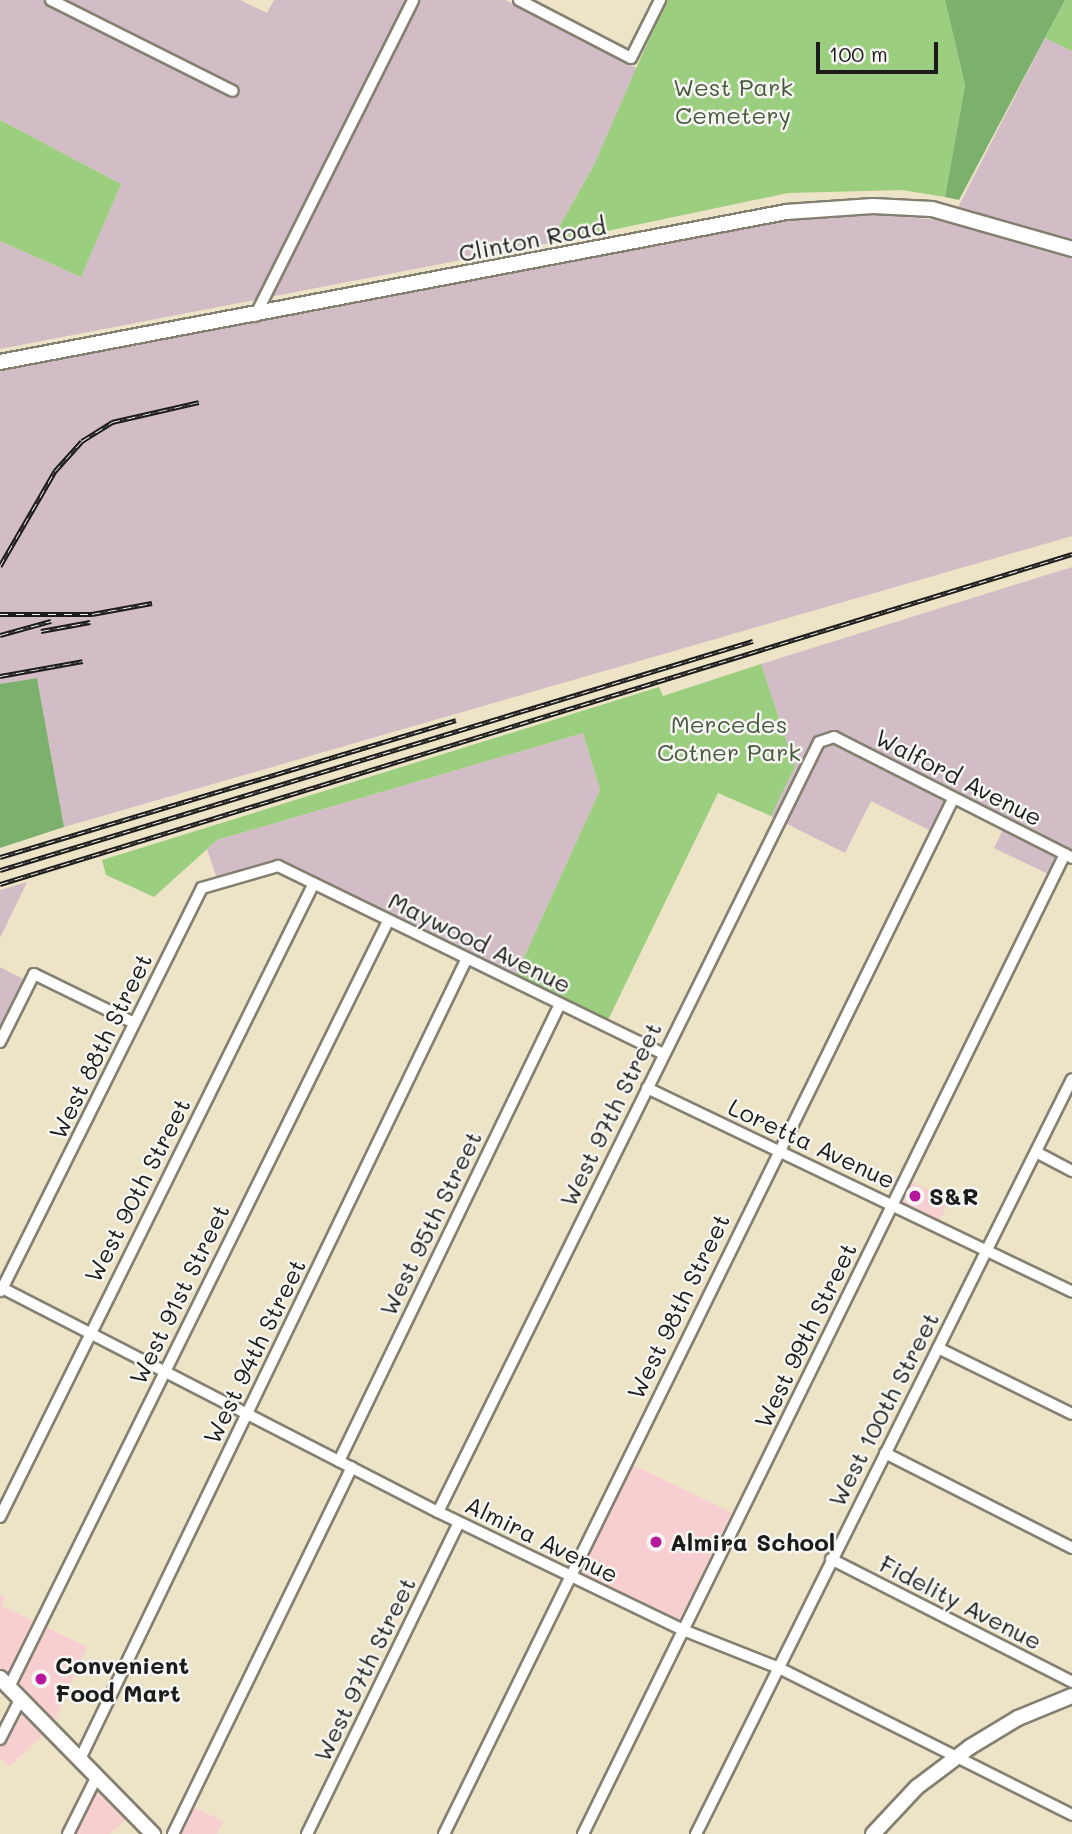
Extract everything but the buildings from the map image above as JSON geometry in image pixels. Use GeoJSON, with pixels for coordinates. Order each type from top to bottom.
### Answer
{"type":"FeatureCollection","features":[{"type":"Feature","properties":{"kind":"street"},"geometry":{"type":"LineString","coordinates":[[51,0],[233,90]]}},
{"type":"Feature","properties":{"kind":"street"},"geometry":{"type":"LineString","coordinates":[[254,317],[412,0]]}},
{"type":"Feature","properties":{"kind":"street"},"geometry":{"type":"LineString","coordinates":[[519,0],[631,58],[656,2]]}},
{"type":"Feature","properties":{"kind":"street","name":"Clinton Road"},"geometry":{"type":"LineString","coordinates":[[0,362],[254,317],[786,212],[873,206],[932,209],[1072,249]]}},
{"type":"Feature","properties":{"kind":"street","name":"Walford Avenue"},"geometry":{"type":"LineString","coordinates":[[825,737],[834,737],[1069,856]]}},
{"type":"Feature","properties":{"kind":"street","name":"West 97th Street"},"geometry":{"type":"LineString","coordinates":[[438,1512],[819,741],[825,737]]}},
{"type":"Feature","properties":{"kind":"street","name":"West 98th Street"},"geometry":{"type":"LineString","coordinates":[[444,1834],[778,1148],[953,799]]}},
{"type":"Feature","properties":{"kind":"street","name":"West 99th Street"},"geometry":{"type":"LineString","coordinates":[[583,1834],[892,1204],[1069,856]]}},
{"type":"Feature","properties":{"kind":"street","name":"Maywood Avenue"},"geometry":{"type":"LineString","coordinates":[[278,866],[663,1055]]}},
{"type":"Feature","properties":{"kind":"street","name":"West 88th Street"},"geometry":{"type":"LineString","coordinates":[[1,1289],[202,888],[278,866]]}},
{"type":"Feature","properties":{"kind":"street","name":"West 90th Street"},"geometry":{"type":"LineString","coordinates":[[0,1517],[314,883]]}},
{"type":"Feature","properties":{"kind":"street","name":"West 91st Street"},"geometry":{"type":"LineString","coordinates":[[4,1682],[164,1371],[388,921]]}},
{"type":"Feature","properties":{"kind":"street","name":"West 94th Street"},"geometry":{"type":"LineString","coordinates":[[80,1759],[466,960]]}},
{"type":"Feature","properties":{"kind":"street"},"geometry":{"type":"LineString","coordinates":[[0,1042],[34,974],[134,1023]]}},
{"type":"Feature","properties":{"kind":"street","name":"West 95th Street"},"geometry":{"type":"LineString","coordinates":[[339,1461],[560,1004]]}},
{"type":"Feature","properties":{"kind":"street","name":"West 100th Street"},"geometry":{"type":"LineString","coordinates":[[696,1834],[1072,1079]]}},
{"type":"Feature","properties":{"kind":"street","name":"Loretta Avenue"},"geometry":{"type":"LineString","coordinates":[[647,1088],[778,1148],[1072,1292]]}},
{"type":"Feature","properties":{"kind":"street"},"geometry":{"type":"LineString","coordinates":[[1036,1152],[1072,1171]]}},
{"type":"Feature","properties":{"kind":"street","name":"Almira Avenue"},"geometry":{"type":"LineString","coordinates":[[1,1289],[90,1332],[459,1523],[683,1630],[779,1668],[1072,1815]]}},
{"type":"Feature","properties":{"kind":"street"},"geometry":{"type":"LineString","coordinates":[[938,1348],[1072,1415]]}},
{"type":"Feature","properties":{"kind":"street"},"geometry":{"type":"LineString","coordinates":[[885,1453],[1072,1548]]}},
{"type":"Feature","properties":{"kind":"street"},"geometry":{"type":"LineString","coordinates":[[173,1834],[352,1467]]}},
{"type":"Feature","properties":{"kind":"street","name":"West 97th Street"},"geometry":{"type":"LineString","coordinates":[[307,1834],[459,1523]]}},
{"type":"Feature","properties":{"kind":"street","name":"Fidelity Avenue"},"geometry":{"type":"LineString","coordinates":[[831,1559],[1072,1682]]}},
{"type":"Feature","properties":{"kind":"street"},"geometry":{"type":"LineString","coordinates":[[4,1682],[153,1834]]}},
{"type":"Feature","properties":{"kind":"street"},"geometry":{"type":"LineString","coordinates":[[873,1834],[916,1787],[956,1757],[1018,1718],[1072,1696]]}},
{"type":"Feature","properties":{"kind":"street"},"geometry":{"type":"LineString","coordinates":[[0,1739],[20,1699]]}},
{"type":"Feature","properties":{"kind":"street"},"geometry":{"type":"LineString","coordinates":[[68,1834],[97,1776]]}},
{"type":"Feature","properties":{"kind":"shaded area"},"geometry":{"type":"Polygon","coordinates":[[[0,0],[240,0],[267,13],[274,0],[505,0],[637,68],[594,165],[550,243],[0,349],[0,241],[81,277],[121,184],[0,120],[0,0]]]}},
{"type":"Feature","properties":{"kind":"shaded area"},"geometry":{"type":"Polygon","coordinates":[[[1045,38],[1072,51],[1072,536],[64,827],[37,678],[0,684],[0,368],[783,219],[863,213],[951,221],[1045,38]]]}},
{"type":"Feature","properties":{"kind":"shaded area"},"geometry":{"type":"Polygon","coordinates":[[[1072,567],[1072,852],[1063,848],[1050,875],[994,848],[1007,821],[949,794],[931,831],[871,801],[845,853],[771,816],[795,767],[761,664],[1072,567]]]}},
{"type":"Feature","properties":{"kind":"shaded area"},"geometry":{"type":"Polygon","coordinates":[[[583,733],[600,790],[516,975],[279,862],[217,879],[207,849],[217,840],[583,733]]]}},
{"type":"Feature","properties":{"kind":"shaded area"},"geometry":{"type":"Polygon","coordinates":[[[27,882],[0,938],[0,890],[27,882]]]}},
{"type":"Feature","properties":{"kind":"shaded area"},"geometry":{"type":"Polygon","coordinates":[[[0,967],[27,981],[0,1033],[0,967]]]}},
{"type":"Feature","properties":{"kind":"shaded area"},"geometry":{"type":"Polygon","coordinates":[[[907,1180],[950,1200],[939,1222],[897,1202],[907,1180]]]}},
{"type":"Feature","properties":{"kind":"shaded area","name":"Almira School"},"geometry":{"type":"Polygon","coordinates":[[[631,1464],[732,1513],[679,1620],[579,1571],[631,1464]]]}},
{"type":"Feature","properties":{"kind":"shaded area"},"geometry":{"type":"Polygon","coordinates":[[[0,1594],[5,1597],[2,1606],[87,1647],[52,1726],[9,1767],[0,1758],[0,1746],[25,1700],[0,1674],[0,1594]]]}},
{"type":"Feature","properties":{"kind":"shaded area"},"geometry":{"type":"Polygon","coordinates":[[[97,1787],[127,1818],[110,1834],[74,1834],[97,1787]]]}},
{"type":"Feature","properties":{"kind":"shaded area"},"geometry":{"type":"Polygon","coordinates":[[[191,1806],[223,1821],[217,1834],[177,1834],[191,1806]]]}},
{"type":"Feature","properties":{"kind":"green space","name":"West Park Cemetery"},"geometry":{"type":"Polygon","coordinates":[[[666,0],[945,0],[965,85],[945,197],[902,190],[788,193],[550,243],[594,165],[666,0]]]}},
{"type":"Feature","properties":{"kind":"green space"},"geometry":{"type":"Polygon","coordinates":[[[945,0],[1065,0],[959,200],[945,197],[965,85],[945,0]]]}},
{"type":"Feature","properties":{"kind":"green space"},"geometry":{"type":"Polygon","coordinates":[[[1065,0],[1072,0],[1072,51],[1045,38],[1065,0]]]}},
{"type":"Feature","properties":{"kind":"green space"},"geometry":{"type":"Polygon","coordinates":[[[0,120],[121,184],[81,277],[0,241],[0,120]]]}},
{"type":"Feature","properties":{"kind":"green space","name":"Mercedes Cotner Park"},"geometry":{"type":"Polygon","coordinates":[[[761,664],[795,767],[771,816],[718,793],[608,1020],[516,975],[600,790],[583,733],[217,840],[154,897],[106,875],[102,860],[659,687],[663,696],[761,664]]]}},
{"type":"Feature","properties":{"kind":"green space"},"geometry":{"type":"Polygon","coordinates":[[[37,678],[64,827],[0,848],[0,684],[37,678]]]}},
{"type":"Feature","properties":{"kind":"railway"},"geometry":{"type":"LineString","coordinates":[[0,566],[55,471],[82,441],[112,422],[199,402]]}},
{"type":"Feature","properties":{"kind":"railway"},"geometry":{"type":"LineString","coordinates":[[0,884],[1072,554]]}},
{"type":"Feature","properties":{"kind":"railway"},"geometry":{"type":"LineString","coordinates":[[0,614],[92,614],[152,603]]}},
{"type":"Feature","properties":{"kind":"railway"},"geometry":{"type":"LineString","coordinates":[[0,635],[51,621]]}},
{"type":"Feature","properties":{"kind":"railway"},"geometry":{"type":"LineString","coordinates":[[41,631],[90,622]]}},
{"type":"Feature","properties":{"kind":"railway"},"geometry":{"type":"LineString","coordinates":[[0,870],[753,641]]}},
{"type":"Feature","properties":{"kind":"railway"},"geometry":{"type":"LineString","coordinates":[[0,676],[83,661]]}},
{"type":"Feature","properties":{"kind":"railway"},"geometry":{"type":"LineString","coordinates":[[0,857],[456,720]]}},
{"type":"Feature","properties":{"kind":"place","name":"S&R"},"geometry":{"type":"Point","coordinates":[915,1196]}},
{"type":"Feature","properties":{"kind":"place","name":"Almira School"},"geometry":{"type":"Point","coordinates":[656,1542]}},
{"type":"Feature","properties":{"kind":"place","name":"Convenient Food Mart"},"geometry":{"type":"Point","coordinates":[41,1679]}}]}
